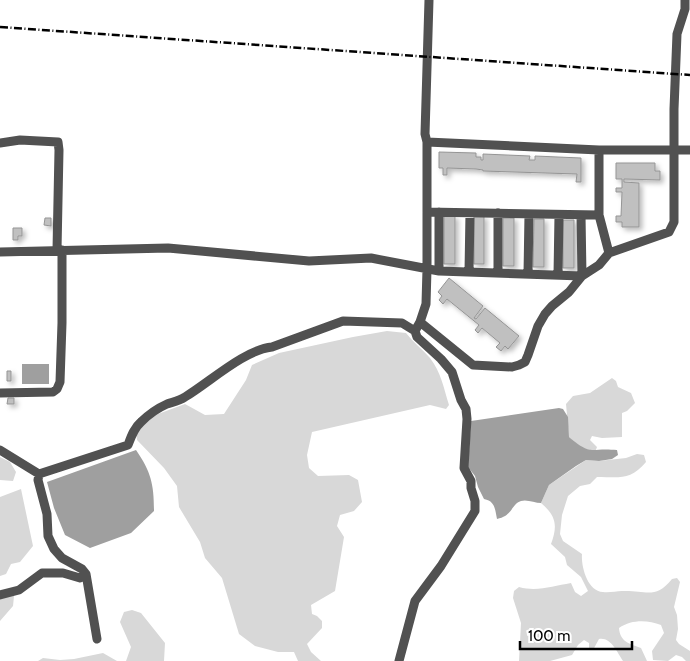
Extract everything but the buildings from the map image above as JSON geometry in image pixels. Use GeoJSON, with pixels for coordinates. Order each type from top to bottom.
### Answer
{"type":"FeatureCollection","features":[{"type":"Feature","properties":{"kind":"street"},"geometry":{"type":"LineString","coordinates":[[399,661],[415,601],[454,546],[475,511],[476,506],[471,481],[464,468],[466,409],[452,372],[441,359],[416,337],[415,331],[426,304],[427,142],[425,134],[429,0]]}},
{"type":"Feature","properties":{"kind":"street"},"geometry":{"type":"LineString","coordinates":[[420,322],[473,365],[512,367],[519,365],[525,362],[538,326],[545,314],[569,292],[582,276],[599,265],[609,253],[669,232],[672,229],[674,222],[673,151],[677,34],[685,9],[685,0]]}},
{"type":"Feature","properties":{"kind":"street"},"geometry":{"type":"LineString","coordinates":[[0,143],[20,140],[58,142],[62,323],[60,382],[57,389],[53,392],[0,393]]}},
{"type":"Feature","properties":{"kind":"street"},"geometry":{"type":"LineString","coordinates":[[427,142],[599,150],[690,150]]}},
{"type":"Feature","properties":{"kind":"street"},"geometry":{"type":"LineString","coordinates":[[599,150],[599,216],[609,253]]}},
{"type":"Feature","properties":{"kind":"street"},"geometry":{"type":"LineString","coordinates":[[427,212],[599,216]]}},
{"type":"Feature","properties":{"kind":"street"},"geometry":{"type":"LineString","coordinates":[[439,212],[439,271]]}},
{"type":"Feature","properties":{"kind":"street"},"geometry":{"type":"LineString","coordinates":[[469,272],[470,213]]}},
{"type":"Feature","properties":{"kind":"street"},"geometry":{"type":"LineString","coordinates":[[498,213],[498,273]]}},
{"type":"Feature","properties":{"kind":"street"},"geometry":{"type":"LineString","coordinates":[[528,274],[529,214]]}},
{"type":"Feature","properties":{"kind":"street"},"geometry":{"type":"LineString","coordinates":[[558,275],[559,215]]}},
{"type":"Feature","properties":{"kind":"street"},"geometry":{"type":"LineString","coordinates":[[581,215],[582,276]]}},
{"type":"Feature","properties":{"kind":"street"},"geometry":{"type":"LineString","coordinates":[[0,252],[168,248],[309,261],[371,258],[439,271],[582,276]]}},
{"type":"Feature","properties":{"kind":"street"},"geometry":{"type":"LineString","coordinates":[[0,450],[39,474],[128,446],[133,432],[139,423],[150,414],[182,399],[223,370],[262,348],[272,347],[343,322],[402,323],[415,331]]}},
{"type":"Feature","properties":{"kind":"street"},"geometry":{"type":"LineString","coordinates":[[39,474],[38,480],[47,514],[48,536],[54,549],[62,558],[82,569],[86,574],[97,639]]}},
{"type":"Feature","properties":{"kind":"street"},"geometry":{"type":"LineString","coordinates":[[0,595],[19,590],[42,573],[63,573],[80,578],[86,574]]}},
{"type":"Feature","properties":{"kind":"shaded area"},"geometry":{"type":"Polygon","coordinates":[[[387,331],[406,333],[430,358],[440,375],[449,405],[446,409],[430,405],[312,432],[307,455],[309,468],[318,476],[349,475],[358,480],[362,502],[354,511],[340,515],[337,526],[344,537],[335,591],[311,605],[312,614],[322,621],[322,628],[307,644],[311,652],[321,661],[298,661],[294,652],[278,652],[255,646],[239,634],[222,578],[205,558],[200,542],[179,507],[177,486],[164,468],[137,440],[136,432],[142,422],[185,404],[205,415],[224,414],[246,380],[252,365],[279,353],[387,331]]]}},
{"type":"Feature","properties":{"kind":"shaded area"},"geometry":{"type":"Polygon","coordinates":[[[22,364],[49,364],[49,384],[22,384],[22,364]]]}},
{"type":"Feature","properties":{"kind":"shaded area"},"geometry":{"type":"Polygon","coordinates":[[[612,378],[616,381],[618,387],[631,393],[635,403],[622,413],[622,437],[602,438],[592,436],[590,440],[597,447],[595,452],[583,449],[569,437],[566,404],[573,396],[590,393],[612,378]]]}},
{"type":"Feature","properties":{"kind":"shaded area"},"geometry":{"type":"Polygon","coordinates":[[[559,408],[563,409],[568,417],[569,437],[587,449],[617,450],[618,455],[612,459],[586,460],[549,485],[541,503],[521,501],[509,513],[497,519],[494,506],[484,499],[475,476],[468,467],[471,421],[559,408]]]}},
{"type":"Feature","properties":{"kind":"shaded area"},"geometry":{"type":"Polygon","coordinates":[[[136,450],[151,479],[154,511],[131,533],[90,548],[65,535],[54,508],[47,482],[136,450]]]}},
{"type":"Feature","properties":{"kind":"shaded area"},"geometry":{"type":"Polygon","coordinates":[[[637,454],[644,455],[646,462],[635,472],[624,477],[597,477],[590,484],[580,486],[568,496],[562,515],[560,534],[563,541],[582,554],[586,577],[597,591],[655,592],[666,586],[672,579],[677,578],[680,582],[674,607],[677,615],[678,629],[676,640],[690,651],[690,661],[686,661],[676,655],[668,661],[653,660],[652,651],[664,633],[661,625],[640,621],[629,623],[619,628],[621,636],[626,642],[641,648],[647,661],[623,661],[607,640],[599,639],[593,650],[589,649],[589,643],[584,640],[578,645],[572,655],[550,661],[519,661],[521,623],[513,598],[514,591],[519,587],[539,589],[571,583],[575,592],[581,596],[588,591],[581,577],[567,565],[565,557],[551,544],[555,526],[554,521],[550,512],[541,503],[549,485],[586,460],[599,461],[626,458],[637,454]]]}},
{"type":"Feature","properties":{"kind":"shaded area"},"geometry":{"type":"Polygon","coordinates":[[[0,457],[10,462],[16,472],[13,481],[0,480],[0,457]]]}},
{"type":"Feature","properties":{"kind":"shaded area"},"geometry":{"type":"Polygon","coordinates":[[[21,489],[33,546],[20,562],[11,564],[6,574],[0,576],[0,497],[21,489]]]}},
{"type":"Feature","properties":{"kind":"shaded area"},"geometry":{"type":"Polygon","coordinates":[[[6,596],[14,596],[13,606],[0,621],[0,599],[6,596]]]}},
{"type":"Feature","properties":{"kind":"shaded area"},"geometry":{"type":"Polygon","coordinates":[[[132,610],[141,613],[165,643],[164,661],[126,661],[131,647],[120,622],[124,612],[132,610]]]}},
{"type":"Feature","properties":{"kind":"shaded area"},"geometry":{"type":"Polygon","coordinates":[[[103,653],[117,661],[38,661],[43,658],[74,659],[103,653]]]}},
{"type":"Feature","properties":{"kind":"railway"},"geometry":{"type":"LineString","coordinates":[[0,27],[690,75]]}}]}
